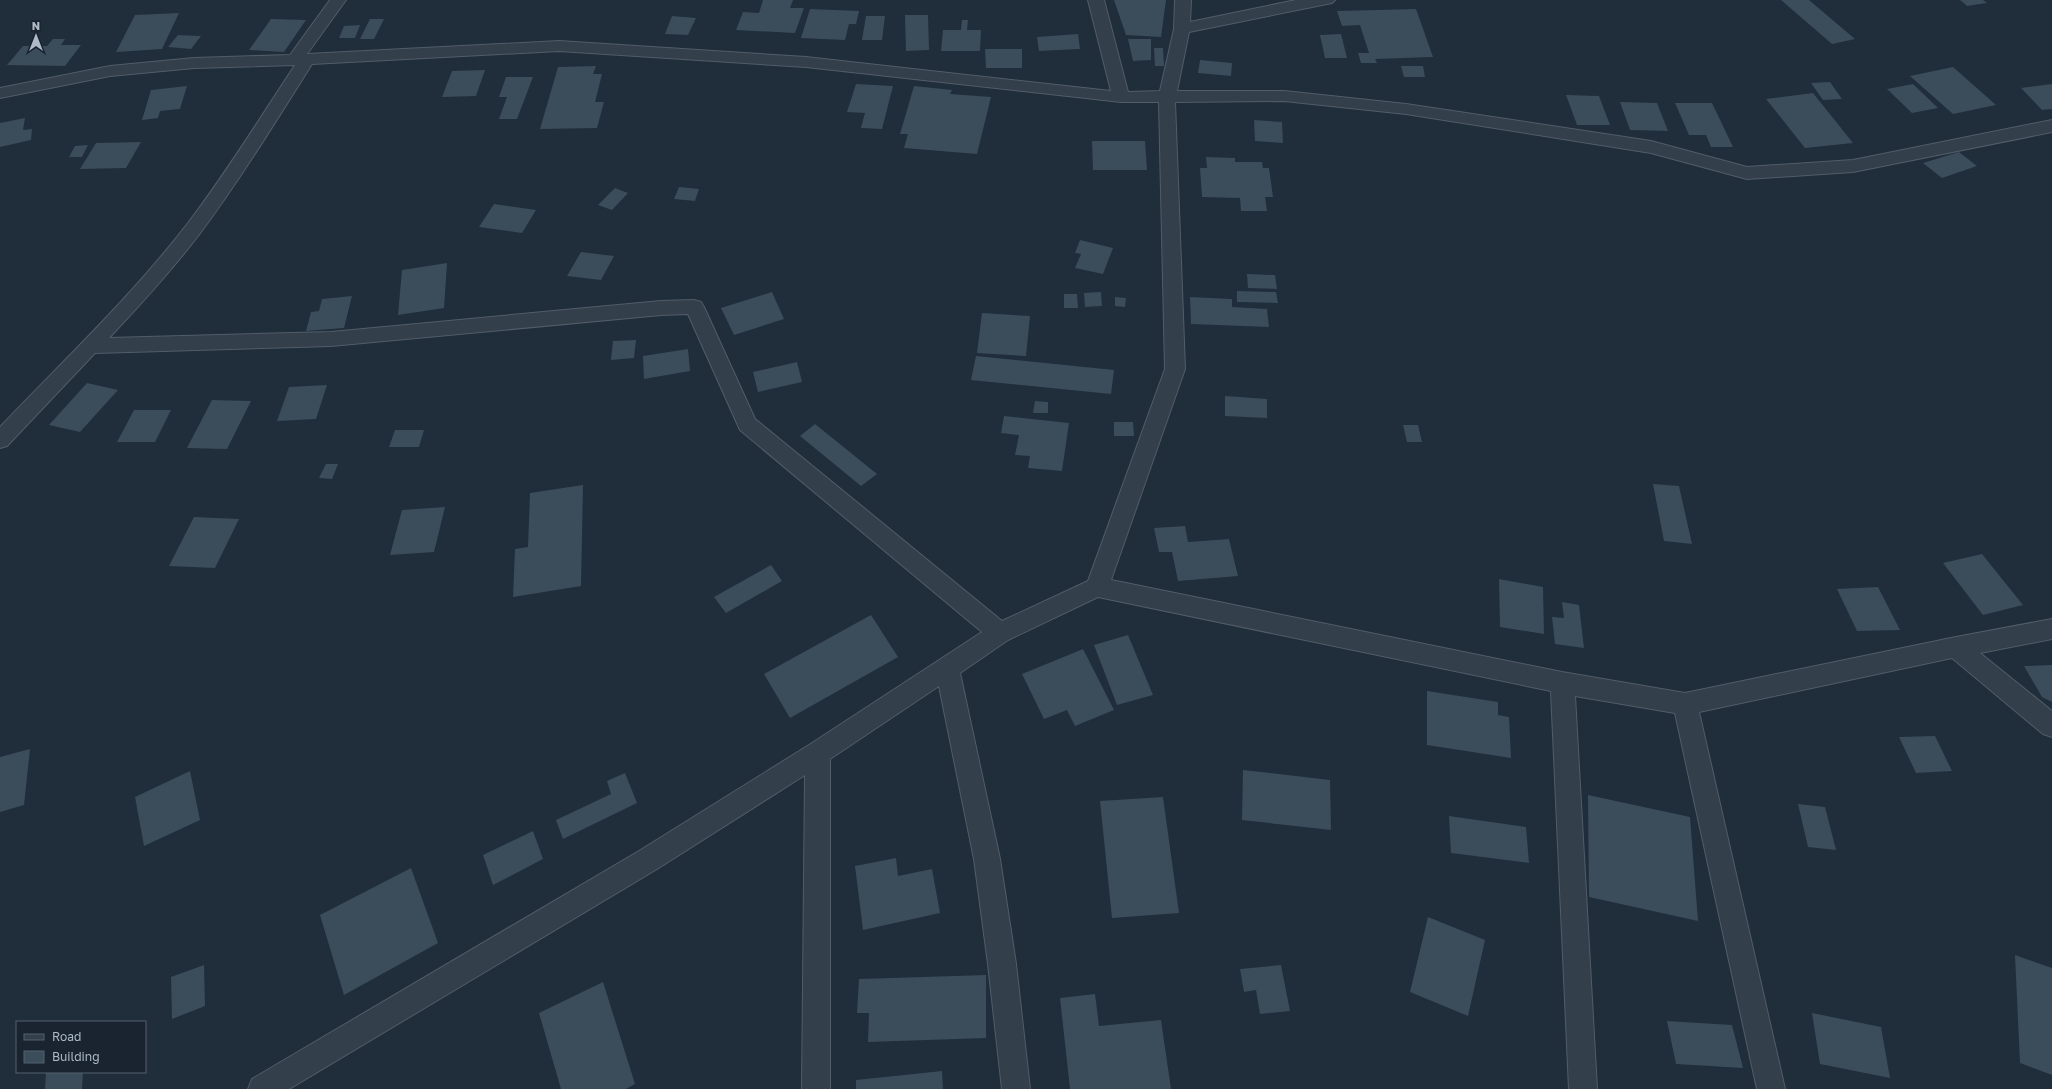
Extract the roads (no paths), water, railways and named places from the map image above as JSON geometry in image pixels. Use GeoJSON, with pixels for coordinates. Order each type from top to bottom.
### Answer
{"type":"FeatureCollection","features":[{"type":"Feature","properties":{"kind":"street"},"geometry":{"type":"LineString","coordinates":[[0,440],[155,274],[194,228],[224,187],[338,0]]}},
{"type":"Feature","properties":{"kind":"street"},"geometry":{"type":"LineString","coordinates":[[1096,0],[1121,98]]}},
{"type":"Feature","properties":{"kind":"street"},"geometry":{"type":"LineString","coordinates":[[1096,587],[1175,369],[1167,98],[1182,29],[1183,0]]}},
{"type":"Feature","properties":{"kind":"street"},"geometry":{"type":"LineString","coordinates":[[1182,29],[1299,4],[1328,0]]}},
{"type":"Feature","properties":{"kind":"street"},"geometry":{"type":"LineString","coordinates":[[0,93],[110,71],[194,63],[301,60],[560,46],[806,62],[1121,98],[1284,96],[1406,109],[1651,147],[1747,173],[1853,166],[2052,126]]}},
{"type":"Feature","properties":{"kind":"street"},"geometry":{"type":"LineString","coordinates":[[89,346],[331,339],[661,308],[694,307],[747,424],[1000,633]]}},
{"type":"Feature","properties":{"kind":"street"},"geometry":{"type":"LineString","coordinates":[[262,1089],[648,860],[818,753],[1000,633],[1096,587],[1562,683],[1685,704],[1956,647],[2052,629]]}},
{"type":"Feature","properties":{"kind":"street"},"geometry":{"type":"LineString","coordinates":[[1956,647],[2052,726]]}},
{"type":"Feature","properties":{"kind":"street"},"geometry":{"type":"LineString","coordinates":[[947,669],[987,859],[1002,964],[1016,1089]]}},
{"type":"Feature","properties":{"kind":"street"},"geometry":{"type":"LineString","coordinates":[[1562,683],[1583,1089]]}},
{"type":"Feature","properties":{"kind":"street"},"geometry":{"type":"LineString","coordinates":[[1685,704],[1771,1089]]}},
{"type":"Feature","properties":{"kind":"street"},"geometry":{"type":"LineString","coordinates":[[816,1089],[818,753]]}}]}
